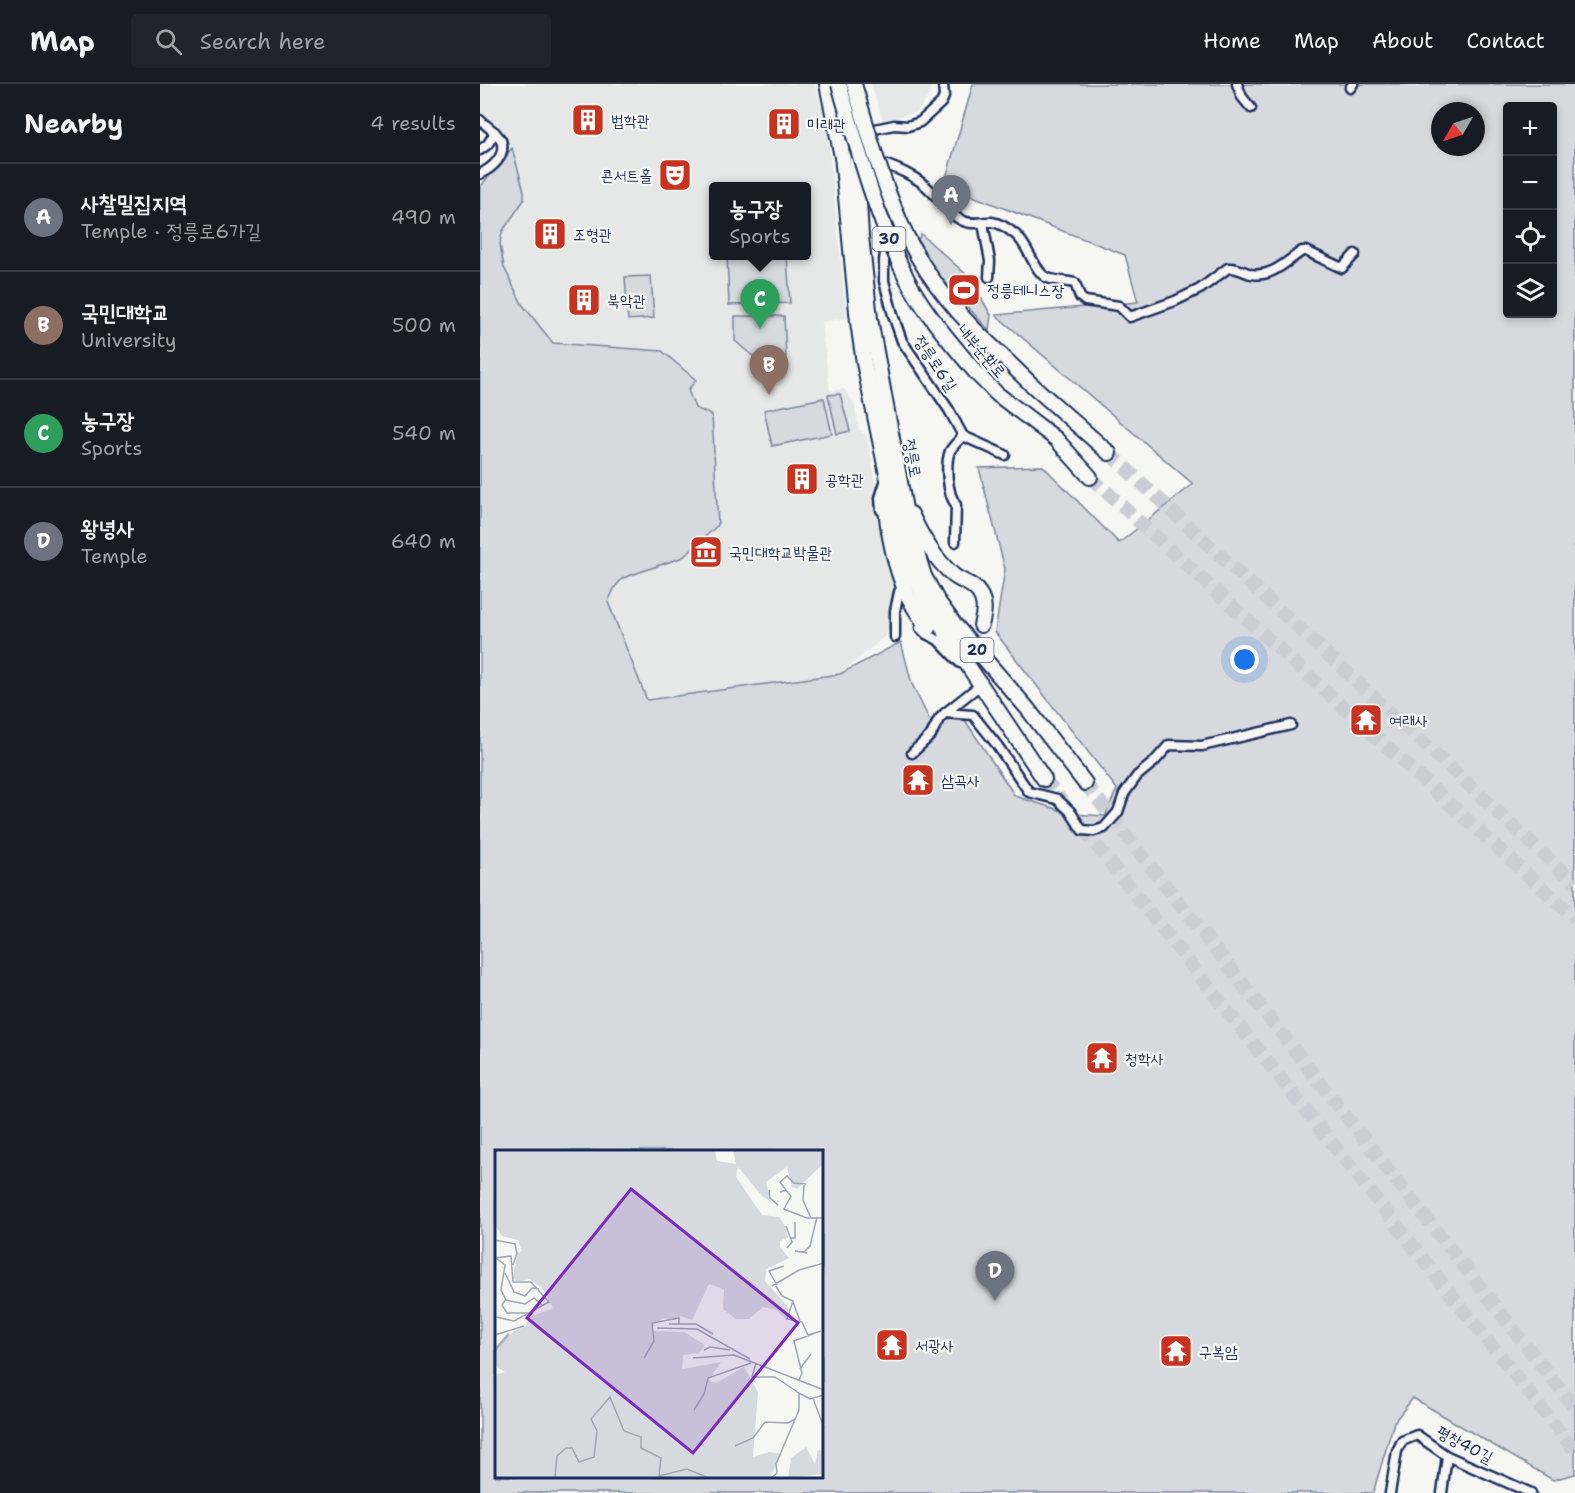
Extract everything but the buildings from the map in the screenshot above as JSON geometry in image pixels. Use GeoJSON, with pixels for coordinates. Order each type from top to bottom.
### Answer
{"type":"FeatureCollection","features":[{"type":"Feature","properties":{"kind":"main road","name":"정릉로"},"geometry":{"type":"LineString","coordinates":[[822,84],[842,157],[858,322],[870,394],[909,567],[918,588],[1044,778]]}},
{"type":"Feature","properties":{"kind":"main road"},"geometry":{"type":"LineString","coordinates":[[829,84],[842,157]]}},
{"type":"Feature","properties":{"kind":"main road","name":"내부순환로"},"geometry":{"type":"LineString","coordinates":[[839,84],[881,218],[908,280],[946,337],[978,375],[997,394],[1056,439],[1090,477]]}},
{"type":"Feature","properties":{"kind":"main road","name":"정릉로"},"geometry":{"type":"LineString","coordinates":[[844,84],[854,133],[868,308],[903,499],[915,550],[924,576],[937,600],[955,625],[1027,708],[1085,783]]}},
{"type":"Feature","properties":{"kind":"main road","name":"내부순환로"},"geometry":{"type":"LineString","coordinates":[[854,84],[878,166],[901,226],[926,270],[955,310],[973,329],[1109,453]]}},
{"type":"Feature","properties":{"kind":"main road"},"geometry":{"type":"LineString","coordinates":[[870,394],[874,391],[877,397],[885,440],[895,454]]}},
{"type":"Feature","properties":{"kind":"main road"},"geometry":{"type":"LineString","coordinates":[[888,482],[885,510],[896,568],[911,603],[928,628]]}},
{"type":"Feature","properties":{"kind":"main road"},"geometry":{"type":"LineString","coordinates":[[903,499],[931,549],[943,565],[954,576],[973,586],[980,594],[984,606],[981,624]]}},
{"type":"Feature","properties":{"kind":"street"},"geometry":{"type":"LineString","coordinates":[[854,133],[894,124],[908,126],[920,122],[941,103],[944,97],[943,84]]}},
{"type":"Feature","properties":{"kind":"street"},"geometry":{"type":"LineString","coordinates":[[1237,84],[1242,97],[1251,108]]}},
{"type":"Feature","properties":{"kind":"street"},"geometry":{"type":"LineString","coordinates":[[480,120],[501,139],[501,155],[488,170],[480,174]]}},
{"type":"Feature","properties":{"kind":"street"},"geometry":{"type":"LineString","coordinates":[[480,150],[488,144],[495,132]]}},
{"type":"Feature","properties":{"kind":"street","name":"정릉로6길"},"geometry":{"type":"LineString","coordinates":[[854,133],[868,161],[888,223],[884,281],[892,315],[902,341],[949,410],[963,436]]}},
{"type":"Feature","properties":{"kind":"street"},"geometry":{"type":"LineString","coordinates":[[868,161],[885,164],[921,182],[947,210],[961,220],[974,224],[992,222],[1002,226],[1018,236],[1032,255],[1039,272],[1047,278],[1075,283],[1080,297],[1119,306],[1130,317],[1175,301],[1200,289],[1228,268],[1240,268],[1246,273],[1265,275],[1302,251],[1342,268],[1355,254]]}},
{"type":"Feature","properties":{"kind":"street"},"geometry":{"type":"LineString","coordinates":[[984,223],[990,261],[989,277]]}},
{"type":"Feature","properties":{"kind":"street"},"geometry":{"type":"LineString","coordinates":[[955,542],[956,504],[952,500],[948,465],[951,451],[963,436],[1005,455]]}},
{"type":"Feature","properties":{"kind":"street","name":"정릉로"},"geometry":{"type":"LineString","coordinates":[[888,482],[880,498],[881,512],[887,552],[898,592],[920,628],[946,647],[980,686],[1018,738]]}},
{"type":"Feature","properties":{"kind":"street","name":"정릉로"},"geometry":{"type":"LineString","coordinates":[[895,637],[898,592]]}},
{"type":"Feature","properties":{"kind":"street"},"geometry":{"type":"LineString","coordinates":[[912,753],[931,735],[945,713],[980,686]]}},
{"type":"Feature","properties":{"kind":"street"},"geometry":{"type":"LineString","coordinates":[[945,713],[973,715],[1029,792],[1057,798],[1070,811],[1082,830],[1094,831],[1104,828],[1109,823],[1118,812],[1124,794],[1137,776],[1169,745],[1202,746],[1291,725]]}},
{"type":"Feature","properties":{"kind":"street","name":"평창40길"},"geometry":{"type":"LineString","coordinates":[[1390,1493],[1397,1451],[1402,1441],[1417,1435],[1447,1456],[1531,1493]]}},
{"type":"Feature","properties":{"kind":"street"},"geometry":{"type":"LineString","coordinates":[[1442,1493],[1447,1456]]}},
{"type":"Feature","properties":{"kind":"shaded area"},"geometry":{"type":"Polygon","coordinates":[[[480,84],[815,84],[826,121],[847,318],[821,322],[830,391],[844,389],[854,403],[859,429],[867,436],[895,588],[890,604],[892,627],[884,637],[840,674],[647,700],[608,602],[615,587],[623,578],[642,572],[695,408],[688,390],[696,380],[662,351],[553,343],[540,328],[522,304],[504,267],[500,244],[502,232],[524,191],[512,148],[497,128],[480,115],[480,84]]]}},
{"type":"Feature","properties":{"kind":"shaded area"},"geometry":{"type":"Polygon","coordinates":[[[871,84],[931,84],[929,96],[917,112],[883,121],[871,84]]]}},
{"type":"Feature","properties":{"kind":"shaded area"},"geometry":{"type":"Polygon","coordinates":[[[973,84],[1575,84],[1575,1474],[1553,1480],[1413,1398],[1394,1422],[1373,1493],[480,1493],[480,187],[512,148],[524,191],[524,200],[502,232],[500,244],[504,267],[522,304],[553,343],[662,351],[696,380],[688,390],[695,408],[712,415],[718,525],[683,557],[623,578],[615,587],[608,602],[647,700],[840,674],[901,642],[912,684],[929,719],[965,720],[1015,796],[1072,814],[1105,816],[1117,789],[995,632],[1005,569],[979,468],[1043,466],[1119,543],[1193,484],[996,315],[1138,302],[1125,255],[944,185],[973,84]]]}},
{"type":"Feature","properties":{"kind":"shaded area","name":"정릉테니스장"},"geometry":{"type":"Polygon","coordinates":[[[921,234],[969,277],[991,315],[989,330],[933,269],[918,240],[921,234]]]}},
{"type":"Feature","properties":{"kind":"shaded area"},"geometry":{"type":"Polygon","coordinates":[[[727,260],[787,260],[790,303],[729,305],[727,260]]]}},
{"type":"Feature","properties":{"kind":"shaded area"},"geometry":{"type":"Polygon","coordinates":[[[651,276],[654,318],[628,320],[625,277],[651,276]]]}},
{"type":"Feature","properties":{"kind":"shaded area"},"geometry":{"type":"Polygon","coordinates":[[[735,316],[784,316],[786,357],[755,358],[735,341],[735,316]]]}},
{"type":"Feature","properties":{"kind":"shaded area"},"geometry":{"type":"Polygon","coordinates":[[[840,394],[850,431],[837,434],[828,395],[840,394]]]}},
{"type":"Feature","properties":{"kind":"shaded area"},"geometry":{"type":"Polygon","coordinates":[[[824,398],[832,434],[772,446],[764,410],[824,398]]]}},
{"type":"Feature","properties":{"kind":"tunnel"},"geometry":{"type":"LineString","coordinates":[[1109,453],[1575,883]]}},
{"type":"Feature","properties":{"kind":"tunnel"},"geometry":{"type":"LineString","coordinates":[[1090,477],[1575,918]]}},
{"type":"Feature","properties":{"kind":"tunnel"},"geometry":{"type":"LineString","coordinates":[[928,628],[943,639],[956,644],[969,640],[981,625]]}},
{"type":"Feature","properties":{"kind":"tunnel"},"geometry":{"type":"LineString","coordinates":[[1044,779],[1575,1451]]}},
{"type":"Feature","properties":{"kind":"tunnel"},"geometry":{"type":"LineString","coordinates":[[1085,783],[1575,1408]]}},
{"type":"Feature","properties":{"kind":"place","name":"법학관"},"geometry":{"type":"Point","coordinates":[588,120]}},
{"type":"Feature","properties":{"kind":"place","name":"미래관"},"geometry":{"type":"Point","coordinates":[784,124]}},
{"type":"Feature","properties":{"kind":"place","name":"콘서트홀"},"geometry":{"type":"Point","coordinates":[675,175]}},
{"type":"Feature","properties":{"kind":"place","name":"사찰밀집지역"},"geometry":{"type":"Point","coordinates":[951,225]}},
{"type":"Feature","properties":{"kind":"place","name":"조형관"},"geometry":{"type":"Point","coordinates":[550,234]}},
{"type":"Feature","properties":{"kind":"place","name":"정릉테니스장"},"geometry":{"type":"Point","coordinates":[964,290]}},
{"type":"Feature","properties":{"kind":"place","name":"북악관"},"geometry":{"type":"Point","coordinates":[584,300]}},
{"type":"Feature","properties":{"kind":"place","name":"농구장"},"geometry":{"type":"Point","coordinates":[760,329]}},
{"type":"Feature","properties":{"kind":"place","name":"국민대학교"},"geometry":{"type":"Point","coordinates":[769,395]}},
{"type":"Feature","properties":{"kind":"place","name":"공학관"},"geometry":{"type":"Point","coordinates":[802,479]}},
{"type":"Feature","properties":{"kind":"place","name":"국민대학교박물관"},"geometry":{"type":"Point","coordinates":[706,552]}},
{"type":"Feature","properties":{"kind":"place","name":"여래사"},"geometry":{"type":"Point","coordinates":[1366,720]}},
{"type":"Feature","properties":{"kind":"place","name":"삼곡사"},"geometry":{"type":"Point","coordinates":[918,780]}},
{"type":"Feature","properties":{"kind":"place","name":"청학사"},"geometry":{"type":"Point","coordinates":[1102,1058]}},
{"type":"Feature","properties":{"kind":"place","name":"왕녕사"},"geometry":{"type":"Point","coordinates":[995,1301]}},
{"type":"Feature","properties":{"kind":"place","name":"서광사"},"geometry":{"type":"Point","coordinates":[892,1345]}},
{"type":"Feature","properties":{"kind":"place","name":"구복암"},"geometry":{"type":"Point","coordinates":[1176,1351]}}]}
